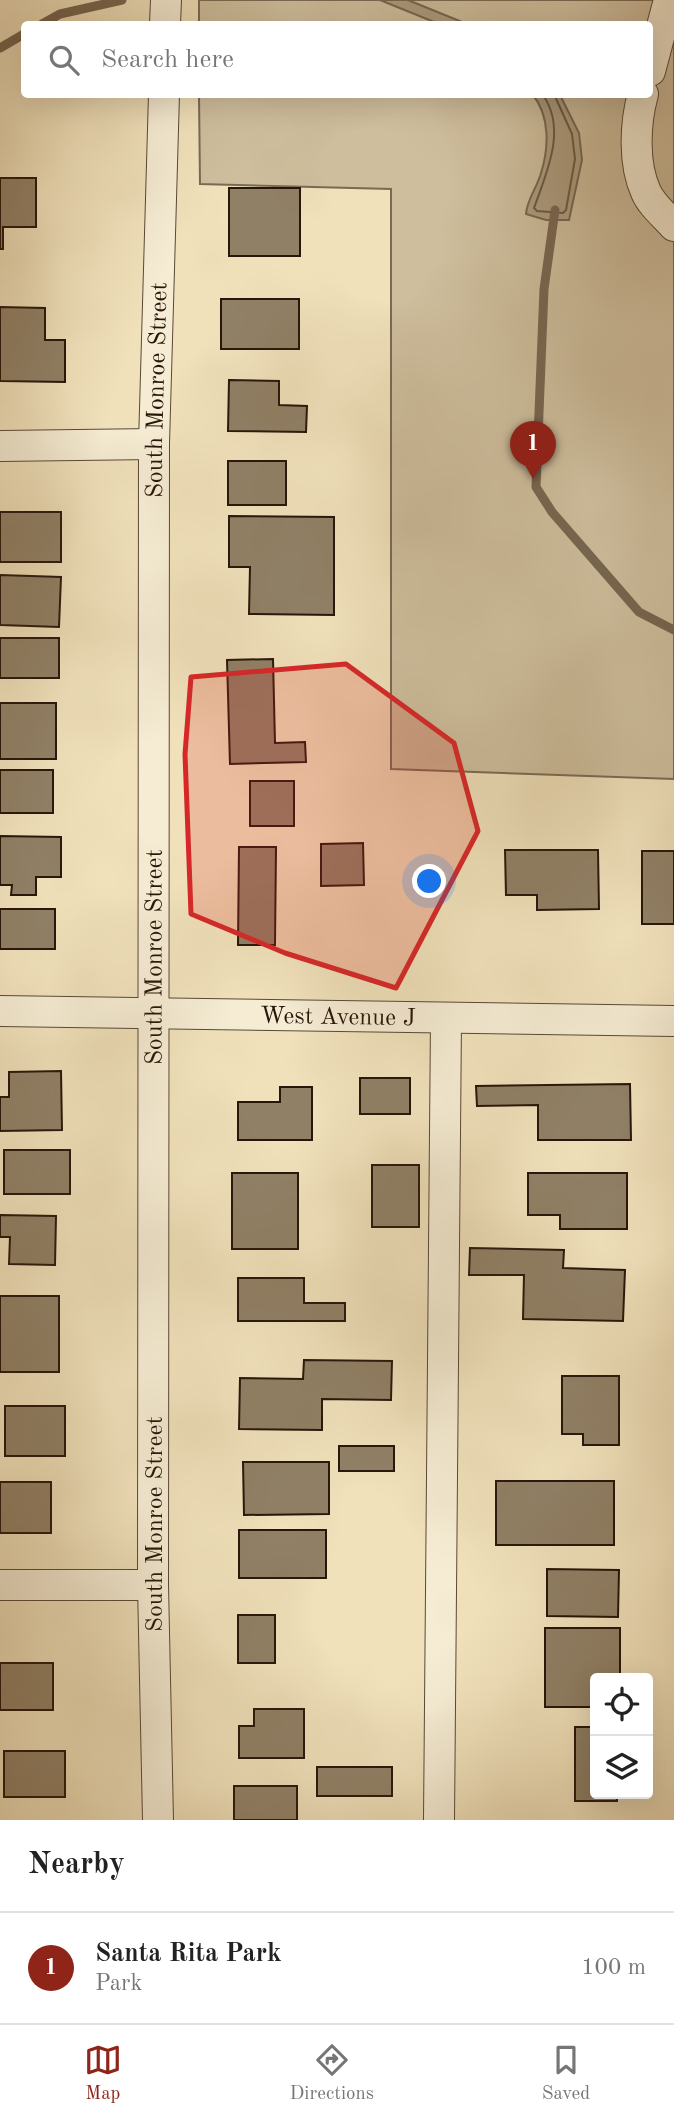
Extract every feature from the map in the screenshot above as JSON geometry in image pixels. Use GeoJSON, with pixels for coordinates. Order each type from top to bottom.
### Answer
{"type":"FeatureCollection","features":[{"type":"Feature","properties":{"kind":"street"},"geometry":{"type":"LineString","coordinates":[[165,21],[166,0]]}},
{"type":"Feature","properties":{"kind":"street"},"geometry":{"type":"LineString","coordinates":[[653,57],[670,0]]}},
{"type":"Feature","properties":{"kind":"street","name":"South Monroe Street"},"geometry":{"type":"LineString","coordinates":[[158,1820],[153,1585],[156,1014],[154,444],[164,98]]}},
{"type":"Feature","properties":{"kind":"street"},"geometry":{"type":"LineString","coordinates":[[642,98],[638,113],[638,156],[646,193],[674,226]]}},
{"type":"Feature","properties":{"kind":"street"},"geometry":{"type":"LineString","coordinates":[[0,446],[154,444]]}},
{"type":"Feature","properties":{"kind":"street","name":"West Avenue J"},"geometry":{"type":"LineString","coordinates":[[0,1011],[674,1021]]}},
{"type":"Feature","properties":{"kind":"street"},"geometry":{"type":"LineString","coordinates":[[439,1820],[446,1018]]}},
{"type":"Feature","properties":{"kind":"street"},"geometry":{"type":"LineString","coordinates":[[0,1585],[153,1585]]}},
{"type":"Feature","properties":{"kind":"highlighted area"},"geometry":{"type":"Polygon","coordinates":[[[346,664],[454,743],[478,831],[396,988],[285,953],[191,914],[185,754],[191,677],[346,664]]]}},
{"type":"Feature","properties":{"kind":"shaded area"},"geometry":{"type":"Polygon","coordinates":[[[199,0],[674,0],[674,779],[391,769],[391,189],[200,184],[199,98],[653,98],[653,21],[199,21],[199,0]]]}},
{"type":"Feature","properties":{"kind":"water"},"geometry":{"type":"Polygon","coordinates":[[[380,0],[408,0],[460,21],[432,21],[380,0]]]}},
{"type":"Feature","properties":{"kind":"water"},"geometry":{"type":"Polygon","coordinates":[[[535,98],[562,98],[579,133],[582,160],[569,220],[546,220],[526,214],[546,153],[545,122],[535,98]]]}},
{"type":"Feature","properties":{"kind":"building"},"geometry":{"type":"Polygon","coordinates":[[[0,178],[36,178],[36,227],[3,227],[3,249],[0,249],[0,178]]]}},
{"type":"Feature","properties":{"kind":"building"},"geometry":{"type":"Polygon","coordinates":[[[229,188],[300,188],[300,256],[229,256],[229,188]]]}},
{"type":"Feature","properties":{"kind":"building"},"geometry":{"type":"Polygon","coordinates":[[[221,299],[299,299],[299,349],[221,349],[221,299]]]}},
{"type":"Feature","properties":{"kind":"building"},"geometry":{"type":"Polygon","coordinates":[[[0,307],[45,308],[45,340],[65,340],[65,382],[0,381],[0,307]]]}},
{"type":"Feature","properties":{"kind":"building"},"geometry":{"type":"Polygon","coordinates":[[[229,380],[279,381],[279,405],[307,406],[306,432],[228,431],[229,380]]]}},
{"type":"Feature","properties":{"kind":"building"},"geometry":{"type":"Polygon","coordinates":[[[228,461],[286,461],[286,505],[228,505],[228,461]]]}},
{"type":"Feature","properties":{"kind":"building"},"geometry":{"type":"Polygon","coordinates":[[[0,512],[61,512],[61,562],[0,562],[0,512]]]}},
{"type":"Feature","properties":{"kind":"building"},"geometry":{"type":"Polygon","coordinates":[[[229,516],[334,517],[334,615],[249,614],[250,567],[229,567],[229,516]]]}},
{"type":"Feature","properties":{"kind":"building"},"geometry":{"type":"Polygon","coordinates":[[[0,575],[61,577],[59,627],[0,625],[0,575]]]}},
{"type":"Feature","properties":{"kind":"building"},"geometry":{"type":"Polygon","coordinates":[[[0,638],[59,638],[59,678],[0,678],[0,638]]]}},
{"type":"Feature","properties":{"kind":"building"},"geometry":{"type":"Polygon","coordinates":[[[273,659],[275,743],[305,742],[306,762],[230,764],[227,660],[273,659]]]}},
{"type":"Feature","properties":{"kind":"building"},"geometry":{"type":"Polygon","coordinates":[[[0,703],[56,703],[56,759],[0,759],[0,703]]]}},
{"type":"Feature","properties":{"kind":"building"},"geometry":{"type":"Polygon","coordinates":[[[0,770],[53,770],[53,813],[0,813],[0,770]]]}},
{"type":"Feature","properties":{"kind":"building"},"geometry":{"type":"Polygon","coordinates":[[[250,781],[294,781],[294,826],[250,826],[250,781]]]}},
{"type":"Feature","properties":{"kind":"building"},"geometry":{"type":"Polygon","coordinates":[[[0,836],[61,837],[61,877],[36,877],[36,895],[11,895],[12,885],[0,885],[0,836]]]}},
{"type":"Feature","properties":{"kind":"building"},"geometry":{"type":"Polygon","coordinates":[[[363,843],[364,885],[321,886],[321,844],[363,843]]]}},
{"type":"Feature","properties":{"kind":"building"},"geometry":{"type":"Polygon","coordinates":[[[239,847],[276,847],[275,945],[238,945],[239,847]]]}},
{"type":"Feature","properties":{"kind":"building"},"geometry":{"type":"Polygon","coordinates":[[[505,850],[598,850],[599,909],[537,910],[537,895],[506,895],[505,850]]]}},
{"type":"Feature","properties":{"kind":"building"},"geometry":{"type":"Polygon","coordinates":[[[642,851],[674,851],[674,924],[642,924],[642,851]]]}},
{"type":"Feature","properties":{"kind":"building"},"geometry":{"type":"Polygon","coordinates":[[[0,909],[55,909],[55,949],[0,949],[0,909]]]}},
{"type":"Feature","properties":{"kind":"building"},"geometry":{"type":"Polygon","coordinates":[[[61,1071],[62,1130],[0,1131],[0,1097],[9,1097],[9,1072],[61,1071]]]}},
{"type":"Feature","properties":{"kind":"building"},"geometry":{"type":"Polygon","coordinates":[[[360,1078],[410,1078],[410,1114],[360,1114],[360,1078]]]}},
{"type":"Feature","properties":{"kind":"building"},"geometry":{"type":"Polygon","coordinates":[[[630,1084],[631,1140],[538,1140],[538,1105],[477,1106],[476,1086],[630,1084]]]}},
{"type":"Feature","properties":{"kind":"building"},"geometry":{"type":"Polygon","coordinates":[[[280,1087],[312,1087],[312,1140],[238,1140],[238,1102],[280,1102],[280,1087]]]}},
{"type":"Feature","properties":{"kind":"building"},"geometry":{"type":"Polygon","coordinates":[[[4,1150],[70,1150],[70,1194],[4,1194],[4,1150]]]}},
{"type":"Feature","properties":{"kind":"building"},"geometry":{"type":"Polygon","coordinates":[[[372,1165],[419,1165],[419,1227],[372,1227],[372,1165]]]}},
{"type":"Feature","properties":{"kind":"building"},"geometry":{"type":"Polygon","coordinates":[[[232,1173],[298,1173],[298,1249],[232,1249],[232,1173]]]}},
{"type":"Feature","properties":{"kind":"building"},"geometry":{"type":"Polygon","coordinates":[[[528,1173],[627,1173],[627,1229],[560,1229],[560,1215],[528,1215],[528,1173]]]}},
{"type":"Feature","properties":{"kind":"building"},"geometry":{"type":"Polygon","coordinates":[[[0,1215],[56,1216],[55,1265],[9,1264],[10,1237],[0,1237],[0,1215]]]}},
{"type":"Feature","properties":{"kind":"building"},"geometry":{"type":"Polygon","coordinates":[[[470,1248],[564,1250],[563,1268],[625,1270],[623,1321],[523,1319],[524,1275],[469,1275],[470,1248]]]}},
{"type":"Feature","properties":{"kind":"building"},"geometry":{"type":"Polygon","coordinates":[[[238,1278],[304,1278],[304,1303],[345,1303],[345,1321],[238,1321],[238,1278]]]}},
{"type":"Feature","properties":{"kind":"building"},"geometry":{"type":"Polygon","coordinates":[[[0,1296],[59,1296],[59,1372],[0,1372],[0,1296]]]}},
{"type":"Feature","properties":{"kind":"building"},"geometry":{"type":"Polygon","coordinates":[[[304,1360],[392,1361],[391,1400],[322,1399],[322,1430],[239,1429],[240,1378],[303,1379],[304,1360]]]}},
{"type":"Feature","properties":{"kind":"building"},"geometry":{"type":"Polygon","coordinates":[[[562,1376],[619,1376],[619,1445],[583,1445],[583,1434],[562,1434],[562,1376]]]}},
{"type":"Feature","properties":{"kind":"building"},"geometry":{"type":"Polygon","coordinates":[[[5,1406],[65,1406],[65,1456],[5,1456],[5,1406]]]}},
{"type":"Feature","properties":{"kind":"building"},"geometry":{"type":"Polygon","coordinates":[[[339,1446],[394,1446],[394,1471],[339,1471],[339,1446]]]}},
{"type":"Feature","properties":{"kind":"building"},"geometry":{"type":"Polygon","coordinates":[[[243,1462],[329,1462],[329,1514],[244,1515],[243,1462]]]}},
{"type":"Feature","properties":{"kind":"building"},"geometry":{"type":"Polygon","coordinates":[[[496,1481],[614,1481],[614,1545],[496,1545],[496,1481]]]}},
{"type":"Feature","properties":{"kind":"building"},"geometry":{"type":"Polygon","coordinates":[[[0,1482],[51,1482],[51,1533],[0,1533],[0,1482]]]}},
{"type":"Feature","properties":{"kind":"building"},"geometry":{"type":"Polygon","coordinates":[[[239,1530],[326,1530],[326,1578],[239,1578],[239,1530]]]}},
{"type":"Feature","properties":{"kind":"building"},"geometry":{"type":"Polygon","coordinates":[[[547,1569],[619,1570],[618,1617],[547,1616],[547,1569]]]}},
{"type":"Feature","properties":{"kind":"building"},"geometry":{"type":"Polygon","coordinates":[[[238,1615],[275,1615],[275,1663],[238,1663],[238,1615]]]}},
{"type":"Feature","properties":{"kind":"building"},"geometry":{"type":"Polygon","coordinates":[[[545,1628],[620,1628],[620,1673],[590,1673],[590,1707],[545,1707],[545,1628]]]}},
{"type":"Feature","properties":{"kind":"building"},"geometry":{"type":"Polygon","coordinates":[[[0,1663],[53,1663],[53,1710],[0,1710],[0,1663]]]}},
{"type":"Feature","properties":{"kind":"building"},"geometry":{"type":"Polygon","coordinates":[[[254,1709],[304,1709],[304,1758],[239,1758],[239,1726],[254,1726],[254,1709]]]}},
{"type":"Feature","properties":{"kind":"building"},"geometry":{"type":"Polygon","coordinates":[[[575,1727],[590,1727],[590,1799],[617,1801],[575,1801],[575,1727]]]}},
{"type":"Feature","properties":{"kind":"building"},"geometry":{"type":"Polygon","coordinates":[[[4,1751],[65,1751],[65,1797],[4,1797],[4,1751]]]}},
{"type":"Feature","properties":{"kind":"building"},"geometry":{"type":"Polygon","coordinates":[[[317,1767],[392,1767],[392,1796],[317,1796],[317,1767]]]}},
{"type":"Feature","properties":{"kind":"building"},"geometry":{"type":"Polygon","coordinates":[[[234,1786],[297,1786],[297,1820],[234,1820],[234,1786]]]}},
{"type":"Feature","properties":{"kind":"waterway"},"geometry":{"type":"LineString","coordinates":[[47,21],[60,14],[122,0]]}},
{"type":"Feature","properties":{"kind":"waterway"},"geometry":{"type":"LineString","coordinates":[[0,48],[21,36]]}},
{"type":"Feature","properties":{"kind":"waterway"},"geometry":{"type":"LineString","coordinates":[[555,210],[544,289],[536,487],[552,512],[639,612],[674,630]]}},
{"type":"Feature","properties":{"kind":"place","name":"Santa Rita Park"},"geometry":{"type":"Point","coordinates":[533,479]}}]}
